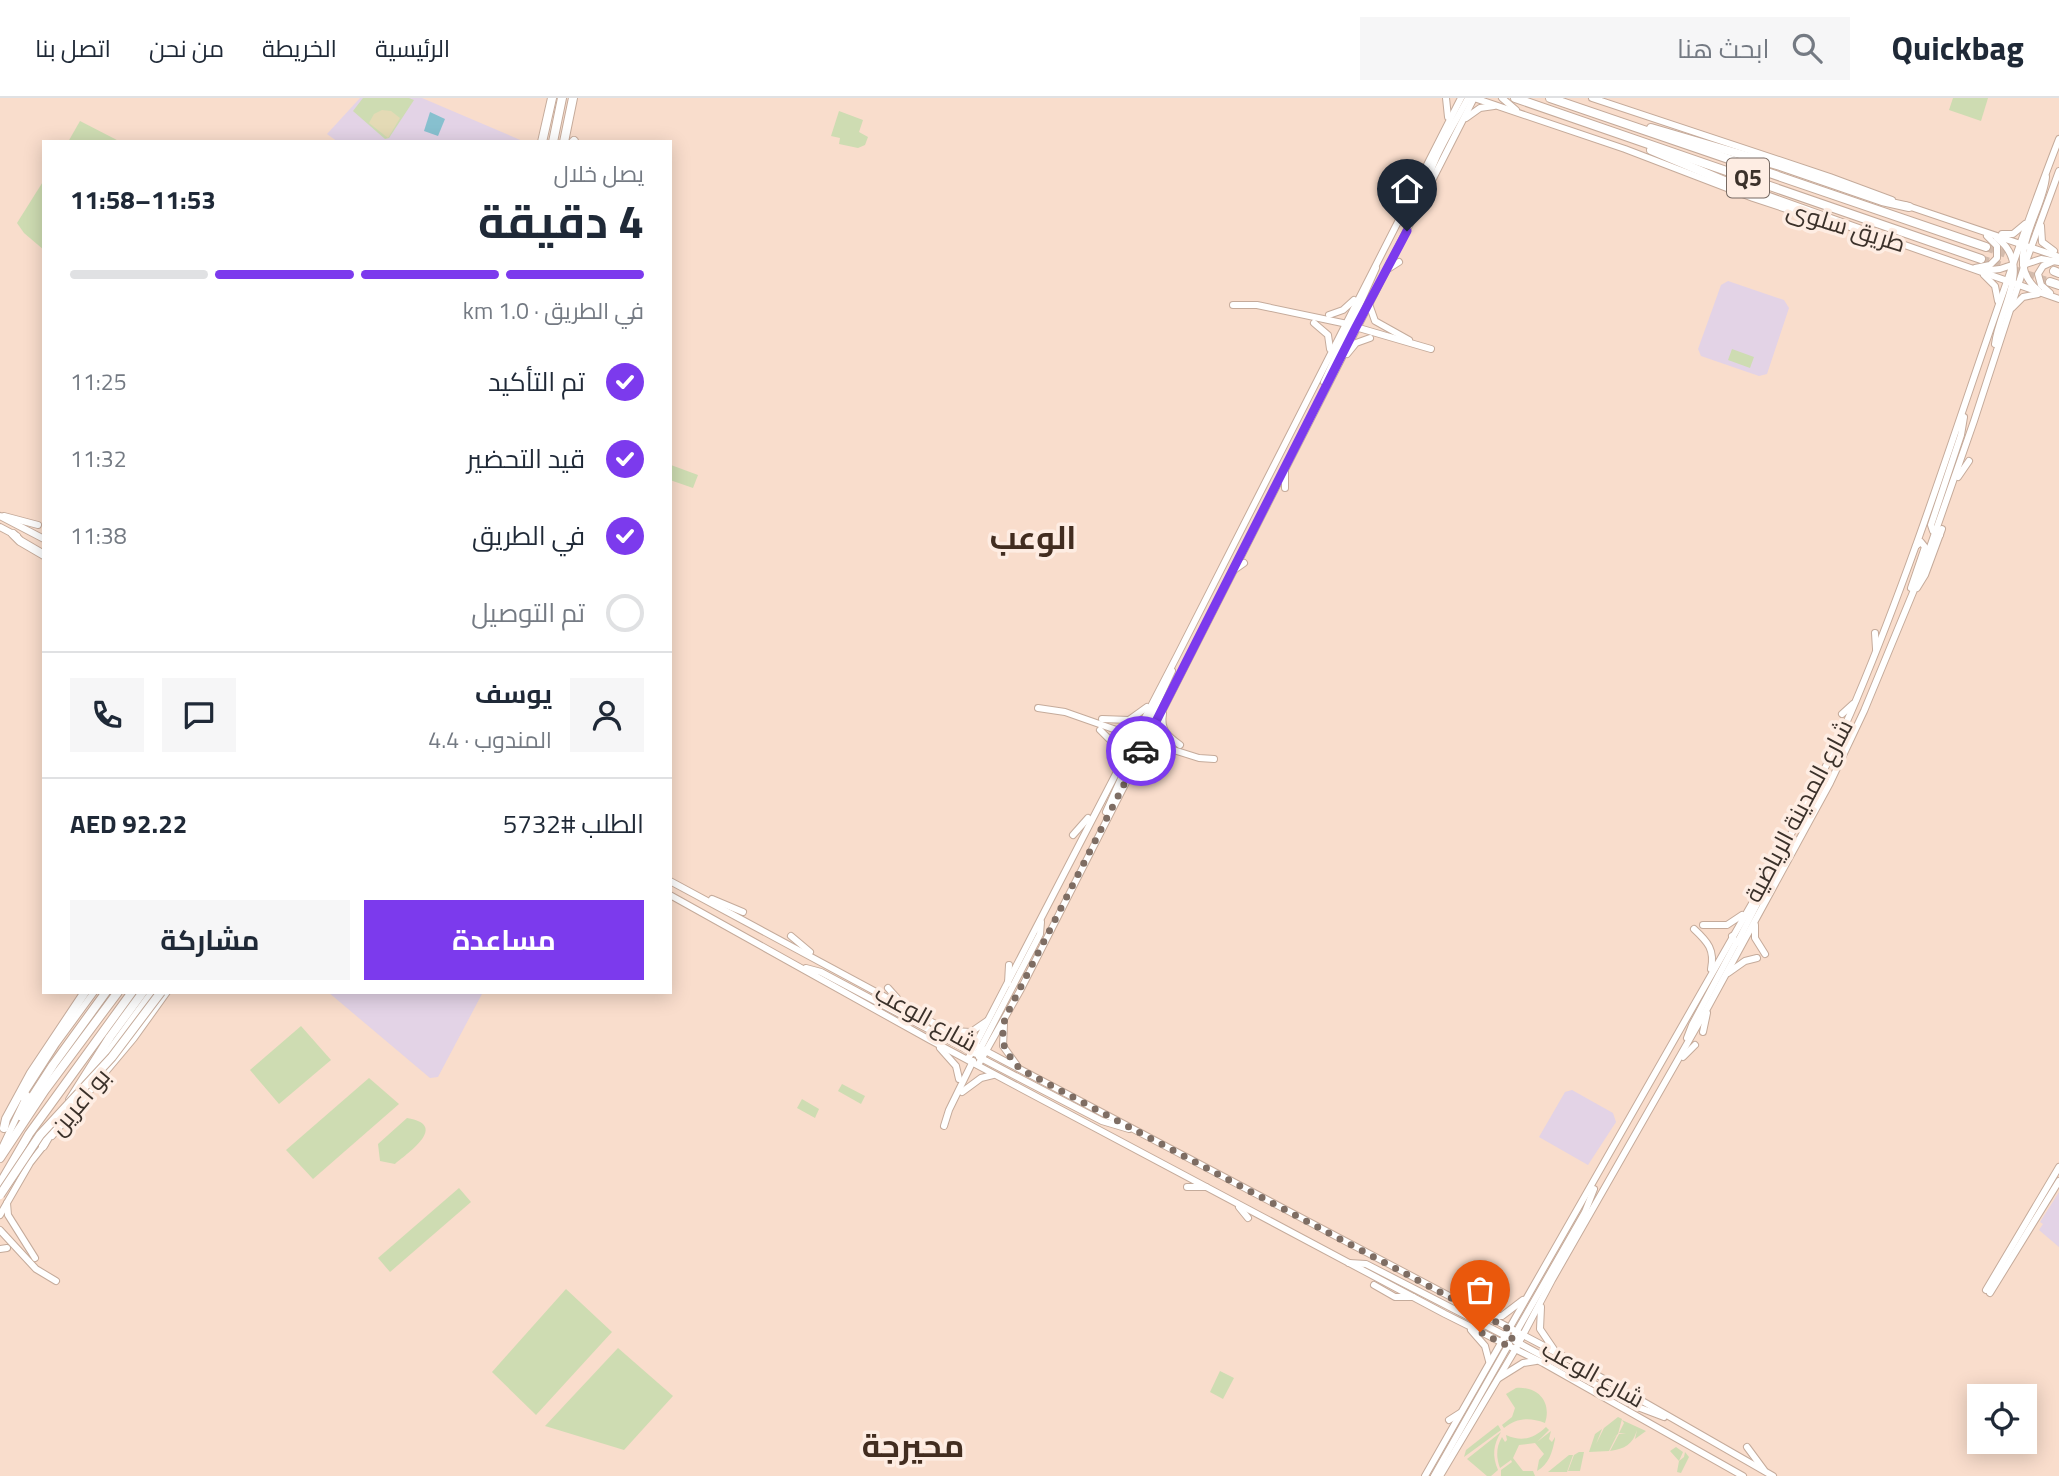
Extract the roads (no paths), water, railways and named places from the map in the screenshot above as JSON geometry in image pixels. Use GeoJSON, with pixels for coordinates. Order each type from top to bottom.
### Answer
{"type":"FeatureCollection","features":[{"type":"Feature","properties":{"kind":"highway"},"geometry":{"type":"LineString","coordinates":[[542,140],[552,98]]}},
{"type":"Feature","properties":{"kind":"highway"},"geometry":{"type":"LineString","coordinates":[[553,140],[562,98]]}},
{"type":"Feature","properties":{"kind":"highway"},"geometry":{"type":"LineString","coordinates":[[564,140],[573,98]]}},
{"type":"Feature","properties":{"kind":"highway","name":"طريق سلوى"},"geometry":{"type":"LineString","coordinates":[[1514,98],[1981,259]]}},
{"type":"Feature","properties":{"kind":"highway","name":"طريق سلوى"},"geometry":{"type":"LineString","coordinates":[[1550,98],[1986,247]]}},
{"type":"Feature","properties":{"kind":"highway"},"geometry":{"type":"LineString","coordinates":[[1625,123],[1661,129],[1882,201],[1909,207]]}},
{"type":"Feature","properties":{"kind":"highway"},"geometry":{"type":"LineString","coordinates":[[1620,134],[1727,182],[1881,237]]}},
{"type":"Feature","properties":{"kind":"highway"},"geometry":{"type":"LineString","coordinates":[[13,534],[20,541],[42,552]]}},
{"type":"Feature","properties":{"kind":"highway"},"geometry":{"type":"LineString","coordinates":[[2,1131],[31,1073],[86,994]]}},
{"type":"Feature","properties":{"kind":"highway"},"geometry":{"type":"LineString","coordinates":[[31,1100],[51,1061],[99,994]]}},
{"type":"Feature","properties":{"kind":"highway"},"geometry":{"type":"LineString","coordinates":[[31,1100],[52,1065],[105,994]]}},
{"type":"Feature","properties":{"kind":"highway"},"geometry":{"type":"LineString","coordinates":[[16,1132],[117,994]]}},
{"type":"Feature","properties":{"kind":"highway","name":"بو اعرين"},"geometry":{"type":"LineString","coordinates":[[0,1186],[29,1134],[131,994]]}},
{"type":"Feature","properties":{"kind":"highway"},"geometry":{"type":"LineString","coordinates":[[43,1146],[83,1078],[142,994]]}},
{"type":"Feature","properties":{"kind":"highway"},"geometry":{"type":"LineString","coordinates":[[83,1098],[97,1068],[152,994]]}},
{"type":"Feature","properties":{"kind":"highway"},"geometry":{"type":"LineString","coordinates":[[4,1198],[40,1135],[112,1057],[159,994]]}},
{"type":"Feature","properties":{"kind":"highway","name":"بو اعرين"},"geometry":{"type":"LineString","coordinates":[[0,1158],[31,1100]]}},
{"type":"Feature","properties":{"kind":"main road"},"geometry":{"type":"LineString","coordinates":[[1446,98],[1449,108],[1448,123]]}},
{"type":"Feature","properties":{"kind":"main road"},"geometry":{"type":"LineString","coordinates":[[1350,325],[1361,290],[1461,98]]}},
{"type":"Feature","properties":{"kind":"main road"},"geometry":{"type":"LineString","coordinates":[[1427,192],[1428,177],[1433,165],[1468,98]]}},
{"type":"Feature","properties":{"kind":"main road"},"geometry":{"type":"LineString","coordinates":[[976,1055],[1005,1018],[1129,776],[1152,703],[1329,354],[1369,303],[1474,98]]}},
{"type":"Feature","properties":{"kind":"main road","name":"طريق سلوى"},"geometry":{"type":"LineString","coordinates":[[1474,98],[1625,149],[1807,216],[1881,237],[2058,298]]}},
{"type":"Feature","properties":{"kind":"main road"},"geometry":{"type":"LineString","coordinates":[[1490,98],[1499,106]]}},
{"type":"Feature","properties":{"kind":"main road"},"geometry":{"type":"LineString","coordinates":[[1502,98],[1522,114]]}},
{"type":"Feature","properties":{"kind":"main road","name":"طريق سلوى"},"geometry":{"type":"LineString","coordinates":[[1585,98],[1830,177],[2058,258]]}},
{"type":"Feature","properties":{"kind":"main road"},"geometry":{"type":"LineString","coordinates":[[1465,119],[1480,108],[1499,106]]}},
{"type":"Feature","properties":{"kind":"main road"},"geometry":{"type":"LineString","coordinates":[[2025,246],[2027,222],[2059,139]]}},
{"type":"Feature","properties":{"kind":"main road"},"geometry":{"type":"LineString","coordinates":[[1407,186],[1425,168]]}},
{"type":"Feature","properties":{"kind":"main road"},"geometry":{"type":"LineString","coordinates":[[2025,246],[2041,219],[2059,171]]}},
{"type":"Feature","properties":{"kind":"main road"},"geometry":{"type":"LineString","coordinates":[[2025,246],[2044,192],[2046,172]]}},
{"type":"Feature","properties":{"kind":"main road"},"geometry":{"type":"LineString","coordinates":[[1399,217],[1402,197]]}},
{"type":"Feature","properties":{"kind":"main road"},"geometry":{"type":"LineString","coordinates":[[2041,219],[2040,235],[2043,243],[2058,258]]}},
{"type":"Feature","properties":{"kind":"main road"},"geometry":{"type":"LineString","coordinates":[[1961,224],[1969,223],[2008,235],[2027,222]]}},
{"type":"Feature","properties":{"kind":"main road"},"geometry":{"type":"LineString","coordinates":[[1973,270],[1990,265],[1998,255],[1993,240],[1974,228]]}},
{"type":"Feature","properties":{"kind":"main road"},"geometry":{"type":"LineString","coordinates":[[1993,235],[2007,247],[2031,284],[2044,294]]}},
{"type":"Feature","properties":{"kind":"main road","name":"شارع المدينة الرياضية"},"geometry":{"type":"LineString","coordinates":[[1512,1339],[1542,1301],[1684,1050],[1830,783],[1864,711],[1908,603],[1924,578],[1948,494],[2008,312],[2012,283],[2025,246]]}},
{"type":"Feature","properties":{"kind":"main road","name":"شارع المدينة الرياضية"},"geometry":{"type":"LineString","coordinates":[[1512,1339],[1528,1297],[1782,851],[1827,765],[1857,700],[1916,546],[1998,302],[2012,283],[2025,246]]}},
{"type":"Feature","properties":{"kind":"main road"},"geometry":{"type":"LineString","coordinates":[[1323,394],[1323,384],[1374,275],[1380,253]]}},
{"type":"Feature","properties":{"kind":"main road"},"geometry":{"type":"LineString","coordinates":[[1973,270],[2000,269],[2041,259],[2058,258]]}},
{"type":"Feature","properties":{"kind":"main road"},"geometry":{"type":"LineString","coordinates":[[2058,258],[2043,266],[2038,276],[2042,286],[2058,298]]}},
{"type":"Feature","properties":{"kind":"main road"},"geometry":{"type":"LineString","coordinates":[[1386,270],[1399,262]]}},
{"type":"Feature","properties":{"kind":"main road"},"geometry":{"type":"LineString","coordinates":[[1973,270],[1994,284],[1998,302]]}},
{"type":"Feature","properties":{"kind":"main road"},"geometry":{"type":"LineString","coordinates":[[1994,356],[1998,328],[2012,283]]}},
{"type":"Feature","properties":{"kind":"main road"},"geometry":{"type":"LineString","coordinates":[[1329,315],[1346,308],[1361,290]]}},
{"type":"Feature","properties":{"kind":"main road"},"geometry":{"type":"LineString","coordinates":[[2008,312],[2024,297],[2044,294]]}},
{"type":"Feature","properties":{"kind":"main road"},"geometry":{"type":"LineString","coordinates":[[1369,303],[1375,321],[1409,340]]}},
{"type":"Feature","properties":{"kind":"main road"},"geometry":{"type":"LineString","coordinates":[[1233,305],[1257,305],[1350,325],[1431,349]]}},
{"type":"Feature","properties":{"kind":"main road"},"geometry":{"type":"LineString","coordinates":[[1314,323],[1328,335],[1329,354]]}},
{"type":"Feature","properties":{"kind":"main road"},"geometry":{"type":"LineString","coordinates":[[976,1055],[991,1017],[1116,770],[1166,702],[1323,394],[1329,389],[1352,346],[1370,338]]}},
{"type":"Feature","properties":{"kind":"main road"},"geometry":{"type":"LineString","coordinates":[[1939,532],[1931,525],[1961,435],[1966,400]]}},
{"type":"Feature","properties":{"kind":"main road"},"geometry":{"type":"LineString","coordinates":[[1944,467],[1945,443]]}},
{"type":"Feature","properties":{"kind":"main road"},"geometry":{"type":"LineString","coordinates":[[1948,494],[1969,461]]}},
{"type":"Feature","properties":{"kind":"main road"},"geometry":{"type":"LineString","coordinates":[[1285,467],[1285,488]]}},
{"type":"Feature","properties":{"kind":"main road"},"geometry":{"type":"LineString","coordinates":[[0,516],[38,525]]}},
{"type":"Feature","properties":{"kind":"main road"},"geometry":{"type":"LineString","coordinates":[[0,516],[42,538]]}},
{"type":"Feature","properties":{"kind":"main road"},"geometry":{"type":"LineString","coordinates":[[0,527],[13,534]]}},
{"type":"Feature","properties":{"kind":"main road"},"geometry":{"type":"LineString","coordinates":[[1908,603],[1925,546],[1922,542],[1916,546]]}},
{"type":"Feature","properties":{"kind":"main road"},"geometry":{"type":"LineString","coordinates":[[1232,571],[1244,563]]}},
{"type":"Feature","properties":{"kind":"main road"},"geometry":{"type":"LineString","coordinates":[[1875,633],[1876,651]]}},
{"type":"Feature","properties":{"kind":"main road"},"geometry":{"type":"LineString","coordinates":[[1102,827],[1110,800],[1167,685],[1177,656]]}},
{"type":"Feature","properties":{"kind":"main road"},"geometry":{"type":"LineString","coordinates":[[1842,714],[1857,700]]}},
{"type":"Feature","properties":{"kind":"main road"},"geometry":{"type":"LineString","coordinates":[[1166,702],[1163,727],[1168,736],[1180,745]]}},
{"type":"Feature","properties":{"kind":"main road"},"geometry":{"type":"LineString","coordinates":[[1102,719],[1132,719],[1152,703]]}},
{"type":"Feature","properties":{"kind":"main road"},"geometry":{"type":"LineString","coordinates":[[1038,708],[1065,712],[1199,758],[1214,759]]}},
{"type":"Feature","properties":{"kind":"main road"},"geometry":{"type":"LineString","coordinates":[[1100,730],[1117,747],[1116,770]]}},
{"type":"Feature","properties":{"kind":"main road"},"geometry":{"type":"LineString","coordinates":[[1129,776],[1147,760],[1169,756]]}},
{"type":"Feature","properties":{"kind":"main road"},"geometry":{"type":"LineString","coordinates":[[1073,835],[1095,812]]}},
{"type":"Feature","properties":{"kind":"main road"},"geometry":{"type":"LineString","coordinates":[[1740,949],[1737,943],[1777,868],[1782,851]]}},
{"type":"Feature","properties":{"kind":"main road"},"geometry":{"type":"LineString","coordinates":[[672,881],[743,912]]}},
{"type":"Feature","properties":{"kind":"main road","name":"شارع الوعب"},"geometry":{"type":"LineString","coordinates":[[672,881],[906,1006],[948,1031],[1003,1078],[1413,1297],[1443,1317],[1556,1352],[1773,1476]]}},
{"type":"Feature","properties":{"kind":"main road","name":"شارع الوعب"},"geometry":{"type":"LineString","coordinates":[[672,896],[930,1040],[1020,1069],[1480,1314],[1543,1363],[1743,1476]]}},
{"type":"Feature","properties":{"kind":"main road"},"geometry":{"type":"LineString","coordinates":[[1703,925],[1727,925],[1746,912]]}},
{"type":"Feature","properties":{"kind":"main road"},"geometry":{"type":"LineString","coordinates":[[944,1126],[976,1055],[1040,934],[1042,916]]}},
{"type":"Feature","properties":{"kind":"main road"},"geometry":{"type":"LineString","coordinates":[[1756,919],[1754,936],[1765,954]]}},
{"type":"Feature","properties":{"kind":"main road"},"geometry":{"type":"LineString","coordinates":[[1048,934],[1061,923]]}},
{"type":"Feature","properties":{"kind":"main road"},"geometry":{"type":"LineString","coordinates":[[760,929],[774,927]]}},
{"type":"Feature","properties":{"kind":"main road"},"geometry":{"type":"LineString","coordinates":[[1694,929],[1711,949],[1713,959],[1709,976]]}},
{"type":"Feature","properties":{"kind":"main road"},"geometry":{"type":"LineString","coordinates":[[791,936],[822,962]]}},
{"type":"Feature","properties":{"kind":"main road"},"geometry":{"type":"LineString","coordinates":[[1684,1050],[1692,1025],[1737,943],[1732,936]]}},
{"type":"Feature","properties":{"kind":"main road"},"geometry":{"type":"LineString","coordinates":[[1726,974],[1745,961],[1757,958]]}},
{"type":"Feature","properties":{"kind":"main road"},"geometry":{"type":"LineString","coordinates":[[1008,983],[1009,964]]}},
{"type":"Feature","properties":{"kind":"main road"},"geometry":{"type":"LineString","coordinates":[[801,968],[821,972],[1102,1121],[1135,1130]]}},
{"type":"Feature","properties":{"kind":"main road"},"geometry":{"type":"LineString","coordinates":[[888,988],[906,1006]]}},
{"type":"Feature","properties":{"kind":"main road","name":"بو اعرين"},"geometry":{"type":"LineString","coordinates":[[2,1131],[29,1086],[93,994]]}},
{"type":"Feature","properties":{"kind":"main road","name":"بو اعرين"},"geometry":{"type":"LineString","coordinates":[[0,1215],[4,1198],[15,1188],[43,1146],[134,1038],[166,994]]}},
{"type":"Feature","properties":{"kind":"main road"},"geometry":{"type":"LineString","coordinates":[[1703,1032],[1708,1007]]}},
{"type":"Feature","properties":{"kind":"main road"},"geometry":{"type":"LineString","coordinates":[[948,1031],[974,1031],[991,1017]]}},
{"type":"Feature","properties":{"kind":"main road"},"geometry":{"type":"LineString","coordinates":[[1005,1018],[1003,1046],[1020,1069]]}},
{"type":"Feature","properties":{"kind":"main road"},"geometry":{"type":"LineString","coordinates":[[930,1040],[954,1062],[959,1079]]}},
{"type":"Feature","properties":{"kind":"main road"},"geometry":{"type":"LineString","coordinates":[[1676,1063],[1695,1045]]}},
{"type":"Feature","properties":{"kind":"main road"},"geometry":{"type":"LineString","coordinates":[[962,1092],[985,1076],[1003,1078]]}},
{"type":"Feature","properties":{"kind":"main road"},"geometry":{"type":"LineString","coordinates":[[0,1152],[26,1099],[29,1086]]}},
{"type":"Feature","properties":{"kind":"main road"},"geometry":{"type":"LineString","coordinates":[[2059,1167],[2003,1255],[1988,1292],[2059,1181]]}},
{"type":"Feature","properties":{"kind":"main road"},"geometry":{"type":"LineString","coordinates":[[1434,1476],[1585,1212],[1595,1180]]}},
{"type":"Feature","properties":{"kind":"main road"},"geometry":{"type":"LineString","coordinates":[[0,1186],[6,1190],[15,1188]]}},
{"type":"Feature","properties":{"kind":"main road"},"geometry":{"type":"LineString","coordinates":[[1186,1187],[1206,1187]]}},
{"type":"Feature","properties":{"kind":"main road"},"geometry":{"type":"LineString","coordinates":[[0,1206],[4,1198]]}},
{"type":"Feature","properties":{"kind":"main road"},"geometry":{"type":"LineString","coordinates":[[4,1198],[8,1215],[35,1258]]}},
{"type":"Feature","properties":{"kind":"main road"},"geometry":{"type":"LineString","coordinates":[[1236,1202],[1248,1218]]}},
{"type":"Feature","properties":{"kind":"main road"},"geometry":{"type":"LineString","coordinates":[[0,1230],[36,1269],[56,1281]]}},
{"type":"Feature","properties":{"kind":"main road"},"geometry":{"type":"LineString","coordinates":[[1348,1263],[1371,1266],[1644,1410],[1673,1419]]}},
{"type":"Feature","properties":{"kind":"main road"},"geometry":{"type":"LineString","coordinates":[[1374,1285],[1395,1297],[1413,1297]]}},
{"type":"Feature","properties":{"kind":"main road"},"geometry":{"type":"LineString","coordinates":[[1480,1314],[1499,1316],[1528,1297]]}},
{"type":"Feature","properties":{"kind":"main road"},"geometry":{"type":"LineString","coordinates":[[1542,1301],[1540,1329],[1556,1352]]}},
{"type":"Feature","properties":{"kind":"main road"},"geometry":{"type":"LineString","coordinates":[[1464,1324],[1487,1350],[1488,1368]]}},
{"type":"Feature","properties":{"kind":"main road"},"geometry":{"type":"LineString","coordinates":[[1425,1476],[1488,1368],[1512,1339]]}},
{"type":"Feature","properties":{"kind":"main road"},"geometry":{"type":"LineString","coordinates":[[1440,1476],[1497,1379],[1512,1339]]}},
{"type":"Feature","properties":{"kind":"main road"},"geometry":{"type":"LineString","coordinates":[[1497,1379],[1527,1362],[1543,1363]]}},
{"type":"Feature","properties":{"kind":"main road"},"geometry":{"type":"LineString","coordinates":[[1449,1420],[1462,1412]]}},
{"type":"Feature","properties":{"kind":"main road"},"geometry":{"type":"LineString","coordinates":[[1626,1420],[1640,1418]]}},
{"type":"Feature","properties":{"kind":"main road"},"geometry":{"type":"LineString","coordinates":[[1747,1447],[1765,1472]]}},
{"type":"Feature","properties":{"kind":"main road"},"geometry":{"type":"LineString","coordinates":[[1702,1460],[1718,1462]]}},
{"type":"Feature","properties":{"kind":"water"},"geometry":{"type":"Polygon","coordinates":[[[430,112],[445,119],[438,136],[424,131],[430,112]]]}},
{"type":"Feature","properties":{"kind":"tunnel"},"geometry":{"type":"LineString","coordinates":[[1986,247],[2015,257]]}},
{"type":"Feature","properties":{"kind":"tunnel"},"geometry":{"type":"LineString","coordinates":[[1981,259],[2050,282]]}},
{"type":"Feature","properties":{"kind":"district","name":"الوعب"},"geometry":{"type":"Point","coordinates":[1033,538]}},
{"type":"Feature","properties":{"kind":"district","name":"محيرجة"},"geometry":{"type":"Point","coordinates":[913,1446]}}]}
